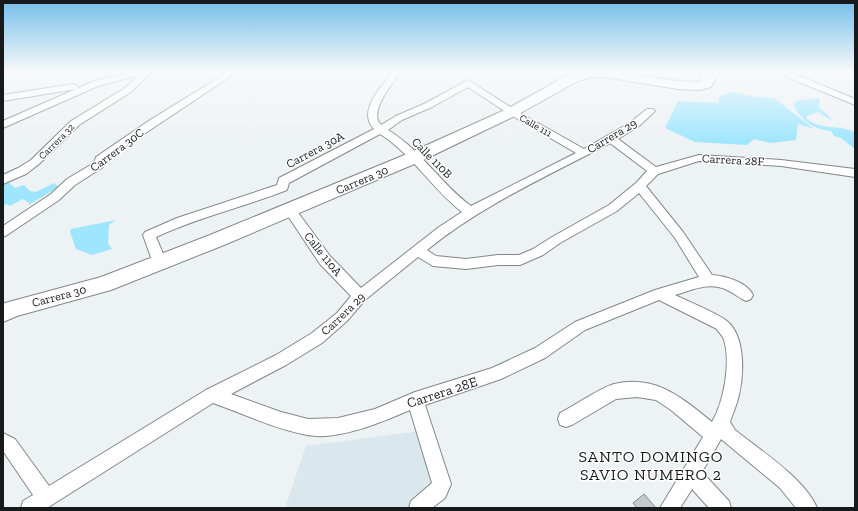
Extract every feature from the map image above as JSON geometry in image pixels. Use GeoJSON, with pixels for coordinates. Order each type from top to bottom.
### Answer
{"type":"FeatureCollection","features":[{"type":"Feature","properties":{"kind":"street"},"geometry":{"type":"LineString","coordinates":[[3,98],[17,96]]}},
{"type":"Feature","properties":{"kind":"street"},"geometry":{"type":"LineString","coordinates":[[3,125],[68,96]]}},
{"type":"Feature","properties":{"kind":"street","name":"Carrera 32"},"geometry":{"type":"LineString","coordinates":[[3,180],[35,162],[75,123],[119,96]]}},
{"type":"Feature","properties":{"kind":"street","name":"Carrera 30C"},"geometry":{"type":"LineString","coordinates":[[3,232],[56,197],[71,182],[99,165],[100,159],[196,96]]}},
{"type":"Feature","properties":{"kind":"street"},"geometry":{"type":"LineString","coordinates":[[378,127],[371,115],[373,108],[381,96]]}},
{"type":"Feature","properties":{"kind":"street","name":"Carrera 30A"},"geometry":{"type":"LineString","coordinates":[[160,263],[148,235],[165,226],[267,194],[283,187],[283,181],[378,127],[386,127],[399,118],[429,105],[445,96]]}},
{"type":"Feature","properties":{"kind":"street","name":"Calle 111"},"geometry":{"type":"LineString","coordinates":[[487,96],[512,112],[584,153]]}},
{"type":"Feature","properties":{"kind":"street","name":"Carrera 30"},"geometry":{"type":"LineString","coordinates":[[3,313],[12,309],[89,289],[160,263],[413,158],[512,112],[541,96]]}},
{"type":"Feature","properties":{"kind":"street"},"geometry":{"type":"LineString","coordinates":[[840,96],[855,102]]}},
{"type":"Feature","properties":{"kind":"street","name":"Carrera 29"},"geometry":{"type":"LineString","coordinates":[[30,508],[212,395],[281,360],[317,338],[342,318],[360,296],[443,230],[470,212],[611,139],[635,124],[650,111]]}},
{"type":"Feature","properties":{"kind":"street","name":"Calle 110B"},"geometry":{"type":"LineString","coordinates":[[378,127],[396,140],[470,212]]}},
{"type":"Feature","properties":{"kind":"street"},"geometry":{"type":"LineString","coordinates":[[418,251],[433,261],[466,264],[498,260],[520,260],[538,252],[556,240],[613,208],[640,186],[654,171],[611,139]]}},
{"type":"Feature","properties":{"kind":"street","name":"Carrera 28F"},"geometry":{"type":"LineString","coordinates":[[654,171],[699,158],[781,163],[855,173]]}},
{"type":"Feature","properties":{"kind":"street"},"geometry":{"type":"LineString","coordinates":[[640,186],[679,236],[708,280]]}},
{"type":"Feature","properties":{"kind":"street","name":"Calle 110A"},"geometry":{"type":"LineString","coordinates":[[290,210],[325,260],[360,296]]}},
{"type":"Feature","properties":{"kind":"street","name":"Carrera 28E"},"geometry":{"type":"LineString","coordinates":[[212,395],[281,420],[308,427],[338,426],[375,416],[415,400],[494,374],[540,352],[580,326],[660,294],[708,280],[719,281],[746,295]]}},
{"type":"Feature","properties":{"kind":"street"},"geometry":{"type":"LineString","coordinates":[[660,294],[722,325],[730,335],[733,346],[734,369],[731,395],[718,429],[669,508]]}},
{"type":"Feature","properties":{"kind":"street"},"geometry":{"type":"LineString","coordinates":[[566,419],[614,392],[637,389],[659,393],[729,436],[786,482],[808,508]]}},
{"type":"Feature","properties":{"kind":"street"},"geometry":{"type":"LineString","coordinates":[[415,400],[442,484],[438,491],[418,508]]}},
{"type":"Feature","properties":{"kind":"street"},"geometry":{"type":"LineString","coordinates":[[6,444],[46,498]]}},
{"type":"Feature","properties":{"kind":"street"},"geometry":{"type":"LineString","coordinates":[[691,472],[700,485],[722,508]]}},
{"type":"Feature","properties":{"kind":"shaded area"},"geometry":{"type":"Polygon","coordinates":[[[720,96],[751,96],[774,98],[814,129],[798,124],[796,140],[770,143],[754,139],[747,145],[695,142],[665,128],[678,101],[718,103],[720,96]]]}},
{"type":"Feature","properties":{"kind":"shaded area"},"geometry":{"type":"Polygon","coordinates":[[[817,98],[820,99],[819,107],[831,118],[831,120],[818,112],[807,116],[807,119],[819,125],[842,128],[855,132],[855,149],[841,138],[834,136],[831,131],[814,127],[800,115],[795,108],[794,105],[796,101],[817,98]]]}},
{"type":"Feature","properties":{"kind":"shaded area"},"geometry":{"type":"Polygon","coordinates":[[[7,181],[15,188],[24,185],[30,191],[36,192],[54,183],[59,187],[30,204],[23,199],[10,206],[7,204],[3,206],[3,183],[7,181]]]}},
{"type":"Feature","properties":{"kind":"shaded area"},"geometry":{"type":"Polygon","coordinates":[[[116,220],[109,225],[108,243],[112,249],[92,255],[76,249],[70,232],[71,229],[116,220]]]}},
{"type":"Feature","properties":{"kind":"shaded area"},"geometry":{"type":"Polygon","coordinates":[[[421,431],[440,485],[416,508],[285,508],[306,446],[421,431]]]}},
{"type":"Feature","properties":{"kind":"building"},"geometry":{"type":"Polygon","coordinates":[[[644,494],[656,508],[637,508],[633,503],[644,494]]]}},
{"type":"Feature","properties":{"kind":"district","name":"SANTO DOMINGO SAVIO NUMERO 2"},"geometry":{"type":"Point","coordinates":[651,465]}}]}
